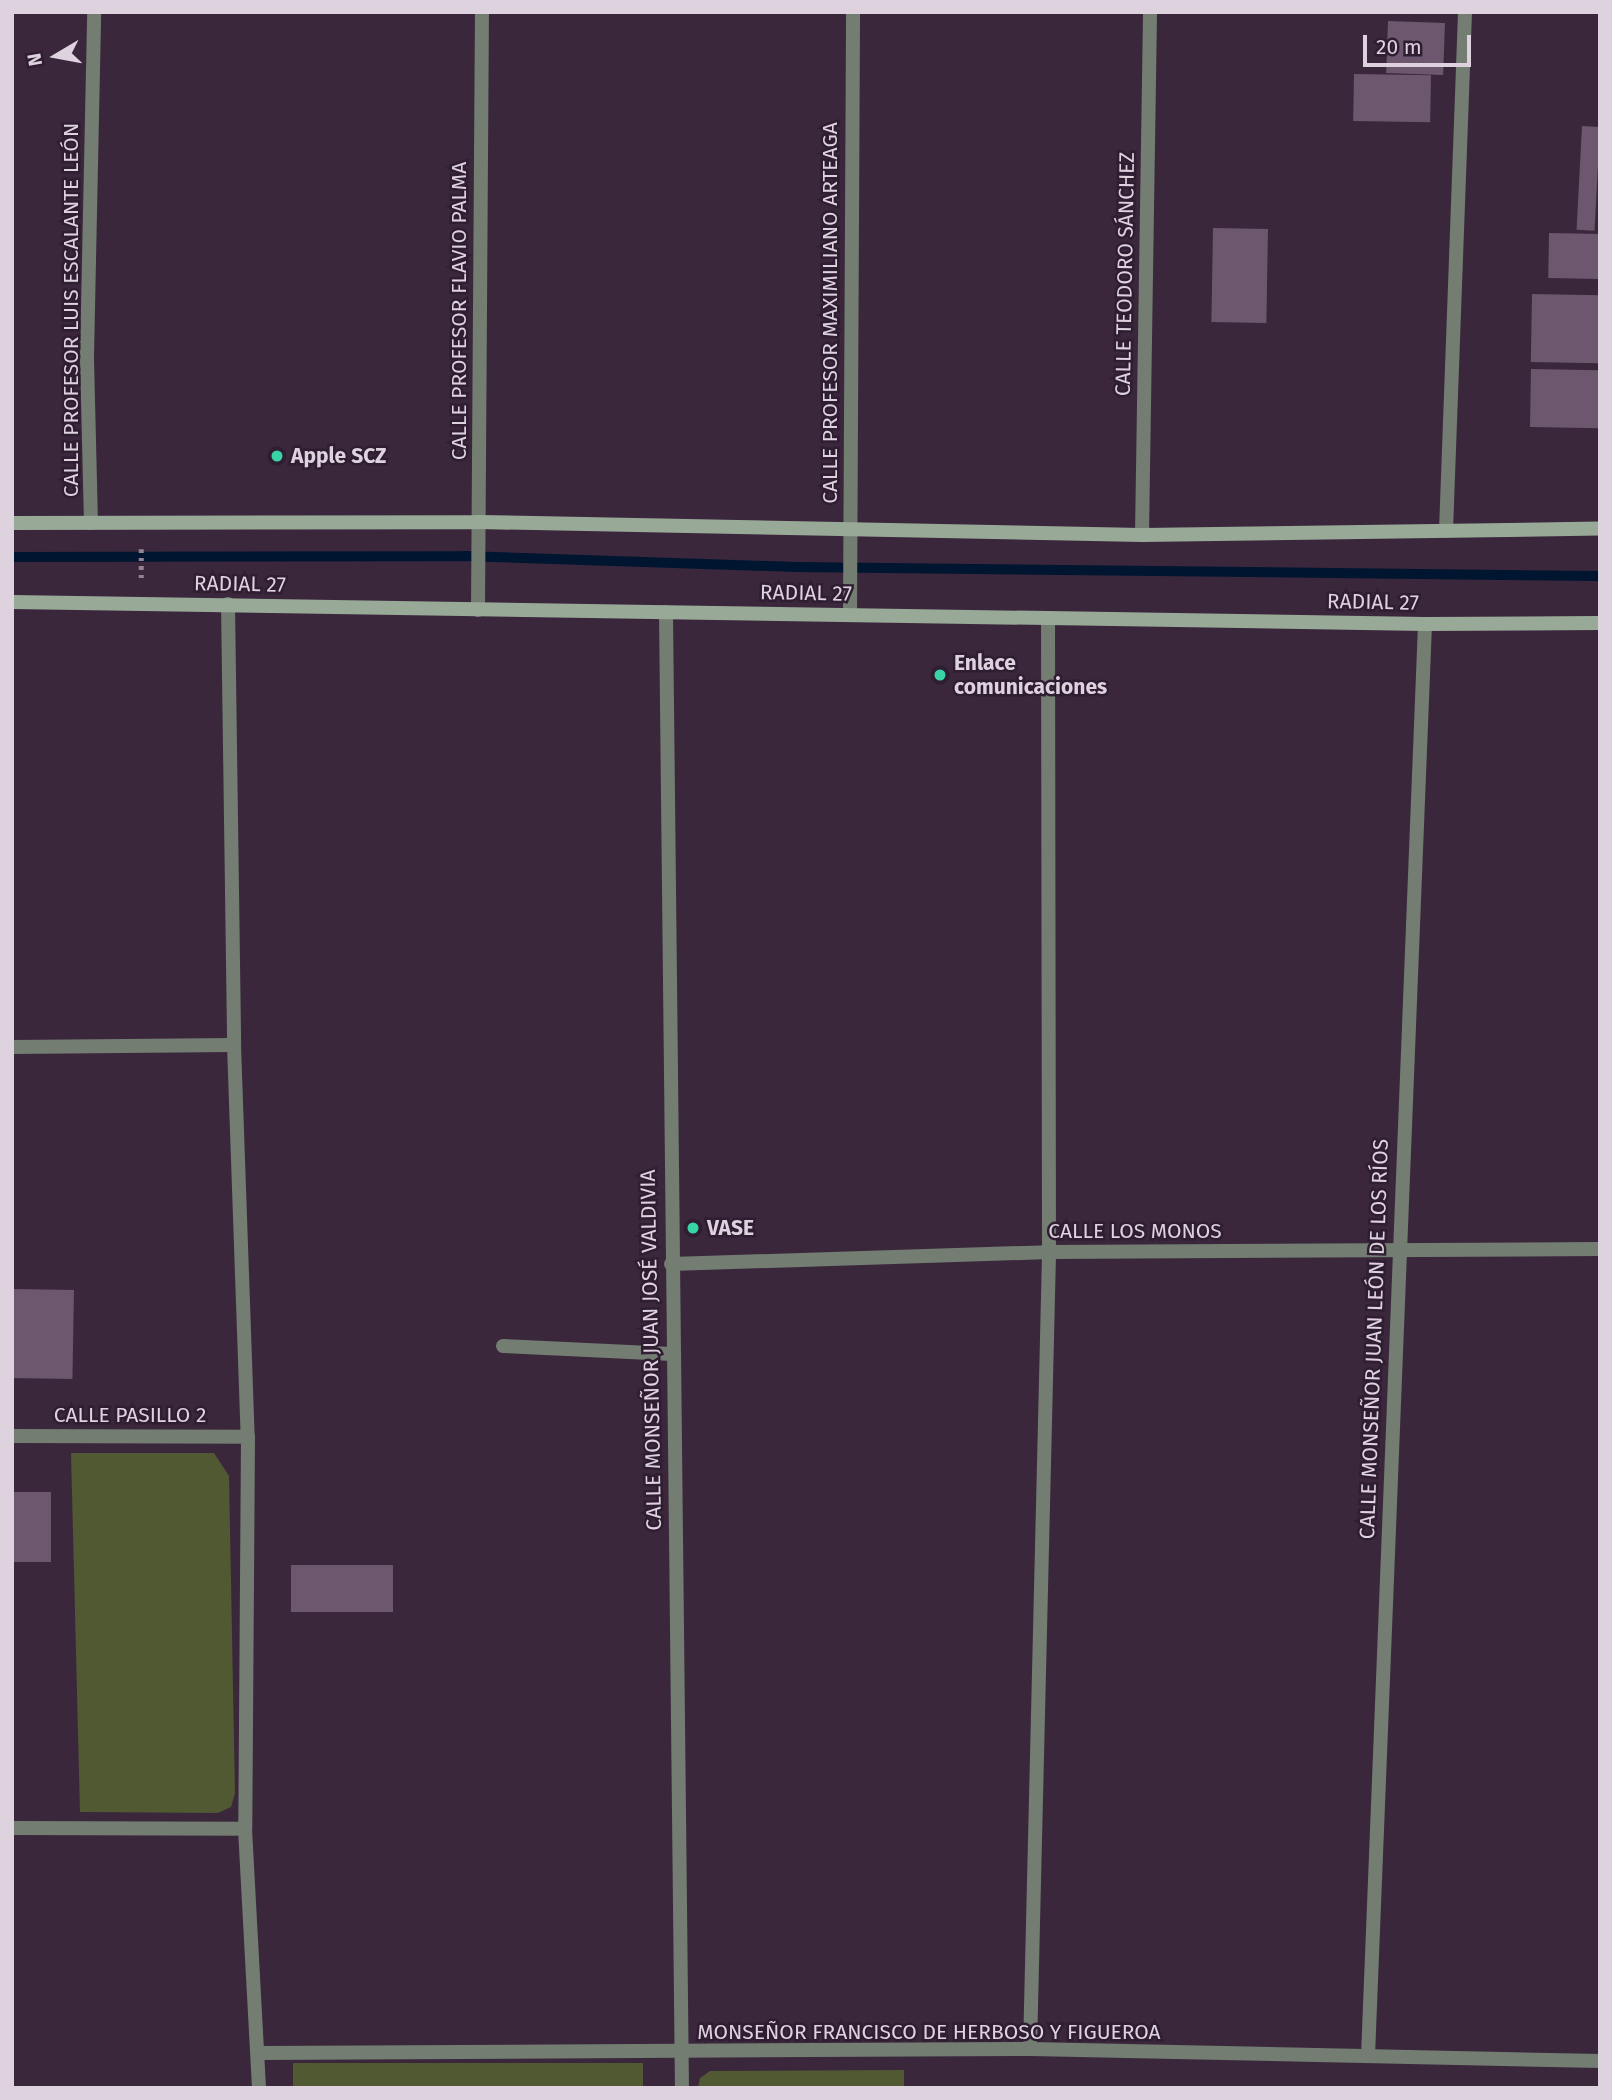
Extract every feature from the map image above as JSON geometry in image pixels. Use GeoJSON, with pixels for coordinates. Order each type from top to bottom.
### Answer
{"type":"FeatureCollection","features":[{"type":"Feature","properties":{"kind":"street","name":"CALLE PROFESOR LUIS ESCALANTE LEÓN"},"geometry":{"type":"LineString","coordinates":[[91,523],[87,356],[94,12]]}},
{"type":"Feature","properties":{"kind":"street","name":"CALLE PROFESOR FLAVIO PALMA"},"geometry":{"type":"LineString","coordinates":[[478,610],[482,12]]}},
{"type":"Feature","properties":{"kind":"street","name":"CALLE PROFESOR MAXIMILIANO ARTEAGA"},"geometry":{"type":"LineString","coordinates":[[850,608],[853,12]]}},
{"type":"Feature","properties":{"kind":"street","name":"CALLE TEODORO SÁNCHEZ"},"geometry":{"type":"LineString","coordinates":[[1142,536],[1150,12]]}},
{"type":"Feature","properties":{"kind":"street"},"geometry":{"type":"LineString","coordinates":[[1446,531],[1465,12]]}},
{"type":"Feature","properties":{"kind":"street"},"geometry":{"type":"LineString","coordinates":[[12,523],[478,522],[1142,536],[1600,529]]}},
{"type":"Feature","properties":{"kind":"street","name":"RADIAL 27"},"geometry":{"type":"LineString","coordinates":[[12,602],[666,612],[850,608],[1048,618],[1425,624],[1600,623]]}},
{"type":"Feature","properties":{"kind":"street"},"geometry":{"type":"LineString","coordinates":[[228,604],[234,1045],[248,1437],[245,1829],[259,2088]]}},
{"type":"Feature","properties":{"kind":"street","name":"CALLE MONSEÑOR JUAN JOSÉ VALDIVIA"},"geometry":{"type":"LineString","coordinates":[[666,612],[682,2088]]}},
{"type":"Feature","properties":{"kind":"street"},"geometry":{"type":"LineString","coordinates":[[1030,2049],[1049,1252],[1048,618]]}},
{"type":"Feature","properties":{"kind":"street","name":"CALLE MONSEÑOR JUAN LEÓN DE LOS RÍOS"},"geometry":{"type":"LineString","coordinates":[[1368,2056],[1425,624]]}},
{"type":"Feature","properties":{"kind":"street"},"geometry":{"type":"LineString","coordinates":[[12,1047],[234,1045]]}},
{"type":"Feature","properties":{"kind":"street","name":"CALLE LOS MONOS"},"geometry":{"type":"LineString","coordinates":[[671,1264],[1049,1252],[1600,1249]]}},
{"type":"Feature","properties":{"kind":"street"},"geometry":{"type":"LineString","coordinates":[[503,1346],[672,1354]]}},
{"type":"Feature","properties":{"kind":"street","name":"CALLE PASILLO 2"},"geometry":{"type":"LineString","coordinates":[[12,1436],[248,1437]]}},
{"type":"Feature","properties":{"kind":"street"},"geometry":{"type":"LineString","coordinates":[[12,1828],[245,1829]]}},
{"type":"Feature","properties":{"kind":"street","name":"MONSEÑOR FRANCISCO DE HERBOSO Y FIGUEROA"},"geometry":{"type":"LineString","coordinates":[[258,2053],[681,2054],[1030,2049],[1600,2061]]}},
{"type":"Feature","properties":{"kind":"path"},"geometry":{"type":"LineString","coordinates":[[141,549],[141,579]]}},
{"type":"Feature","properties":{"kind":"green space"},"geometry":{"type":"Polygon","coordinates":[[[71,1453],[214,1453],[229,1476],[235,1793],[231,1807],[218,1813],[80,1812],[71,1453]]]}},
{"type":"Feature","properties":{"kind":"green space"},"geometry":{"type":"Polygon","coordinates":[[[293,2063],[643,2063],[643,2088],[293,2088],[293,2063]]]}},
{"type":"Feature","properties":{"kind":"green space"},"geometry":{"type":"Polygon","coordinates":[[[904,2070],[904,2088],[698,2088],[700,2078],[710,2071],[904,2070]]]}},
{"type":"Feature","properties":{"kind":"building"},"geometry":{"type":"Polygon","coordinates":[[[1388,21],[1445,23],[1443,75],[1386,73],[1388,21]]]}},
{"type":"Feature","properties":{"kind":"building"},"geometry":{"type":"Polygon","coordinates":[[[1354,74],[1431,75],[1430,122],[1353,121],[1354,74]]]}},
{"type":"Feature","properties":{"kind":"building"},"geometry":{"type":"Polygon","coordinates":[[[1582,126],[1600,127],[1595,231],[1577,230],[1582,126]]]}},
{"type":"Feature","properties":{"kind":"building"},"geometry":{"type":"Polygon","coordinates":[[[1213,228],[1268,229],[1266,323],[1211,322],[1213,228]]]}},
{"type":"Feature","properties":{"kind":"building"},"geometry":{"type":"Polygon","coordinates":[[[1549,233],[1600,234],[1599,279],[1548,278],[1549,233]]]}},
{"type":"Feature","properties":{"kind":"building"},"geometry":{"type":"Polygon","coordinates":[[[1532,294],[1600,295],[1599,363],[1531,362],[1532,294]]]}},
{"type":"Feature","properties":{"kind":"building"},"geometry":{"type":"Polygon","coordinates":[[[1531,369],[1600,370],[1599,428],[1530,427],[1531,369]]]}},
{"type":"Feature","properties":{"kind":"building"},"geometry":{"type":"Polygon","coordinates":[[[12,1289],[74,1290],[72,1379],[12,1378],[12,1289]]]}},
{"type":"Feature","properties":{"kind":"building"},"geometry":{"type":"Polygon","coordinates":[[[12,1492],[51,1492],[51,1562],[12,1562],[12,1492]]]}},
{"type":"Feature","properties":{"kind":"building"},"geometry":{"type":"Polygon","coordinates":[[[291,1565],[393,1565],[393,1612],[291,1612],[291,1565]]]}},
{"type":"Feature","properties":{"kind":"waterway"},"geometry":{"type":"LineString","coordinates":[[12,557],[465,556],[796,567],[1600,576]]}},
{"type":"Feature","properties":{"kind":"place","name":"Apple SCZ"},"geometry":{"type":"Point","coordinates":[277,456]}},
{"type":"Feature","properties":{"kind":"place","name":"Enlace comunicaciones"},"geometry":{"type":"Point","coordinates":[940,675]}},
{"type":"Feature","properties":{"kind":"place","name":"VASE"},"geometry":{"type":"Point","coordinates":[693,1228]}}]}
